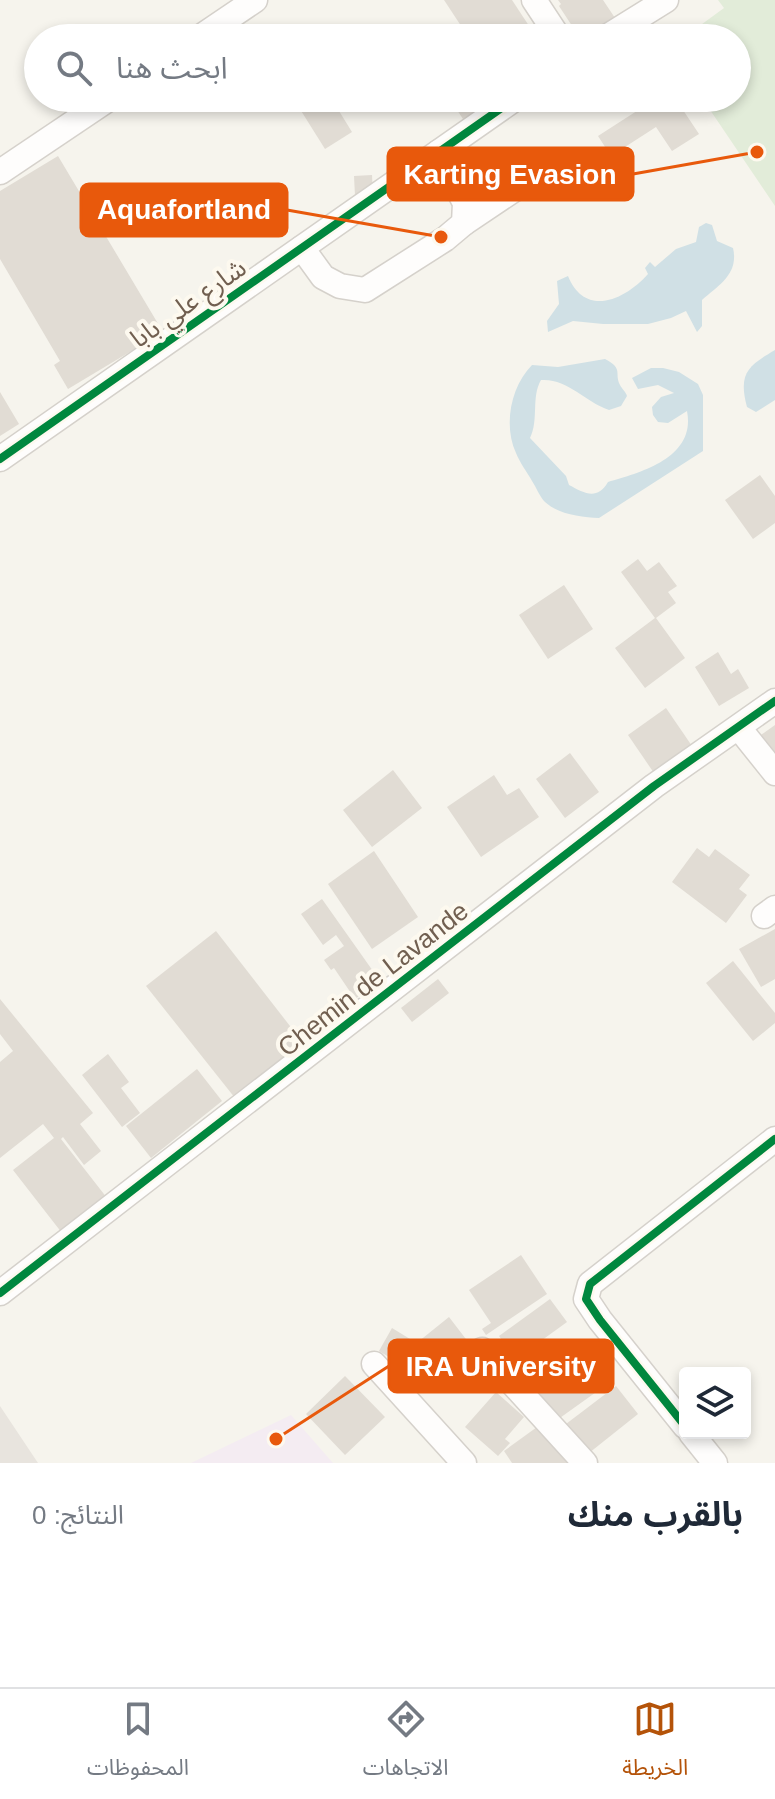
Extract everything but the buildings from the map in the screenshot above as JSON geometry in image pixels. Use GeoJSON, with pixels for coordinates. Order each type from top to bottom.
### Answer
{"type":"FeatureCollection","features":[{"type":"Feature","properties":{"kind":"street"},"geometry":{"type":"LineString","coordinates":[[220,24],[255,0]]}},
{"type":"Feature","properties":{"kind":"street"},"geometry":{"type":"LineString","coordinates":[[534,0],[550,24]]}},
{"type":"Feature","properties":{"kind":"street"},"geometry":{"type":"LineString","coordinates":[[627,24],[666,0]]}},
{"type":"Feature","properties":{"kind":"street"},"geometry":{"type":"LineString","coordinates":[[0,172],[89,112]]}},
{"type":"Feature","properties":{"kind":"street","name":"شارع علي بابا"},"geometry":{"type":"LineString","coordinates":[[0,459],[496,112]]}},
{"type":"Feature","properties":{"kind":"street"},"geometry":{"type":"LineString","coordinates":[[439,152],[465,203],[464,223]]}},
{"type":"Feature","properties":{"kind":"street"},"geometry":{"type":"LineString","coordinates":[[302,248],[323,277],[340,286],[365,290],[445,239],[546,168]]}},
{"type":"Feature","properties":{"kind":"street","name":"Chemin de Lavande"},"geometry":{"type":"LineString","coordinates":[[0,1293],[654,786],[775,701]]}},
{"type":"Feature","properties":{"kind":"street"},"geometry":{"type":"LineString","coordinates":[[739,728],[775,773]]}},
{"type":"Feature","properties":{"kind":"street"},"geometry":{"type":"LineString","coordinates":[[679,1419],[586,1299],[590,1284],[775,1139]]}},
{"type":"Feature","properties":{"kind":"street"},"geometry":{"type":"LineString","coordinates":[[482,1350],[585,1463]]}},
{"type":"Feature","properties":{"kind":"street"},"geometry":{"type":"LineString","coordinates":[[374,1364],[464,1463]]}},
{"type":"Feature","properties":{"kind":"street"},"geometry":{"type":"LineString","coordinates":[[696,1439],[715,1463]]}},
{"type":"Feature","properties":{"kind":"shaded area"},"geometry":{"type":"Polygon","coordinates":[[[706,223],[712,225],[717,241],[733,248],[734,257],[726,278],[702,300],[702,326],[697,332],[686,311],[648,324],[573,321],[548,332],[547,321],[559,304],[557,281],[568,276],[575,289],[595,301],[617,297],[648,274],[645,268],[650,262],[655,267],[676,249],[696,242],[699,227],[706,223]]]}},
{"type":"Feature","properties":{"kind":"shaded area"},"geometry":{"type":"Polygon","coordinates":[[[775,350],[775,400],[756,412],[747,407],[745,378],[752,366],[775,350]]]}},
{"type":"Feature","properties":{"kind":"shaded area"},"geometry":{"type":"Polygon","coordinates":[[[605,359],[617,368],[618,381],[627,396],[621,406],[609,410],[550,380],[541,380],[538,387],[530,438],[566,476],[569,485],[585,493],[599,492],[608,482],[664,460],[683,440],[688,427],[687,411],[668,423],[658,422],[653,415],[652,407],[661,397],[674,393],[658,385],[638,389],[632,378],[651,368],[679,372],[698,384],[703,395],[703,451],[599,518],[564,513],[545,502],[519,460],[510,430],[511,406],[519,384],[532,365],[558,367],[605,359]]]}},
{"type":"Feature","properties":{"kind":"shaded area"},"geometry":{"type":"Polygon","coordinates":[[[0,1406],[38,1463],[0,1463],[0,1406]]]}},
{"type":"Feature","properties":{"kind":"shaded area"},"geometry":{"type":"Polygon","coordinates":[[[291,1415],[333,1463],[191,1463],[291,1415]]]}},
{"type":"Feature","properties":{"kind":"green space"},"geometry":{"type":"Polygon","coordinates":[[[718,0],[775,0],[775,206],[711,112],[751,112],[751,24],[702,24],[724,8],[718,0]]]}},
{"type":"Feature","properties":{"kind":"cycle path"},"geometry":{"type":"LineString","coordinates":[[0,459],[496,112]]}},
{"type":"Feature","properties":{"kind":"cycle path"},"geometry":{"type":"LineString","coordinates":[[0,1293],[654,786],[775,701]]}},
{"type":"Feature","properties":{"kind":"cycle path"},"geometry":{"type":"LineString","coordinates":[[679,1419],[586,1299],[590,1284],[775,1139]]}},
{"type":"Feature","properties":{"kind":"place","name":"Karting Evasion"},"geometry":{"type":"Point","coordinates":[757,152]}},
{"type":"Feature","properties":{"kind":"place","name":"Aquafortland"},"geometry":{"type":"Point","coordinates":[441,237]}},
{"type":"Feature","properties":{"kind":"place","name":"IRA University"},"geometry":{"type":"Point","coordinates":[276,1439]}}]}
